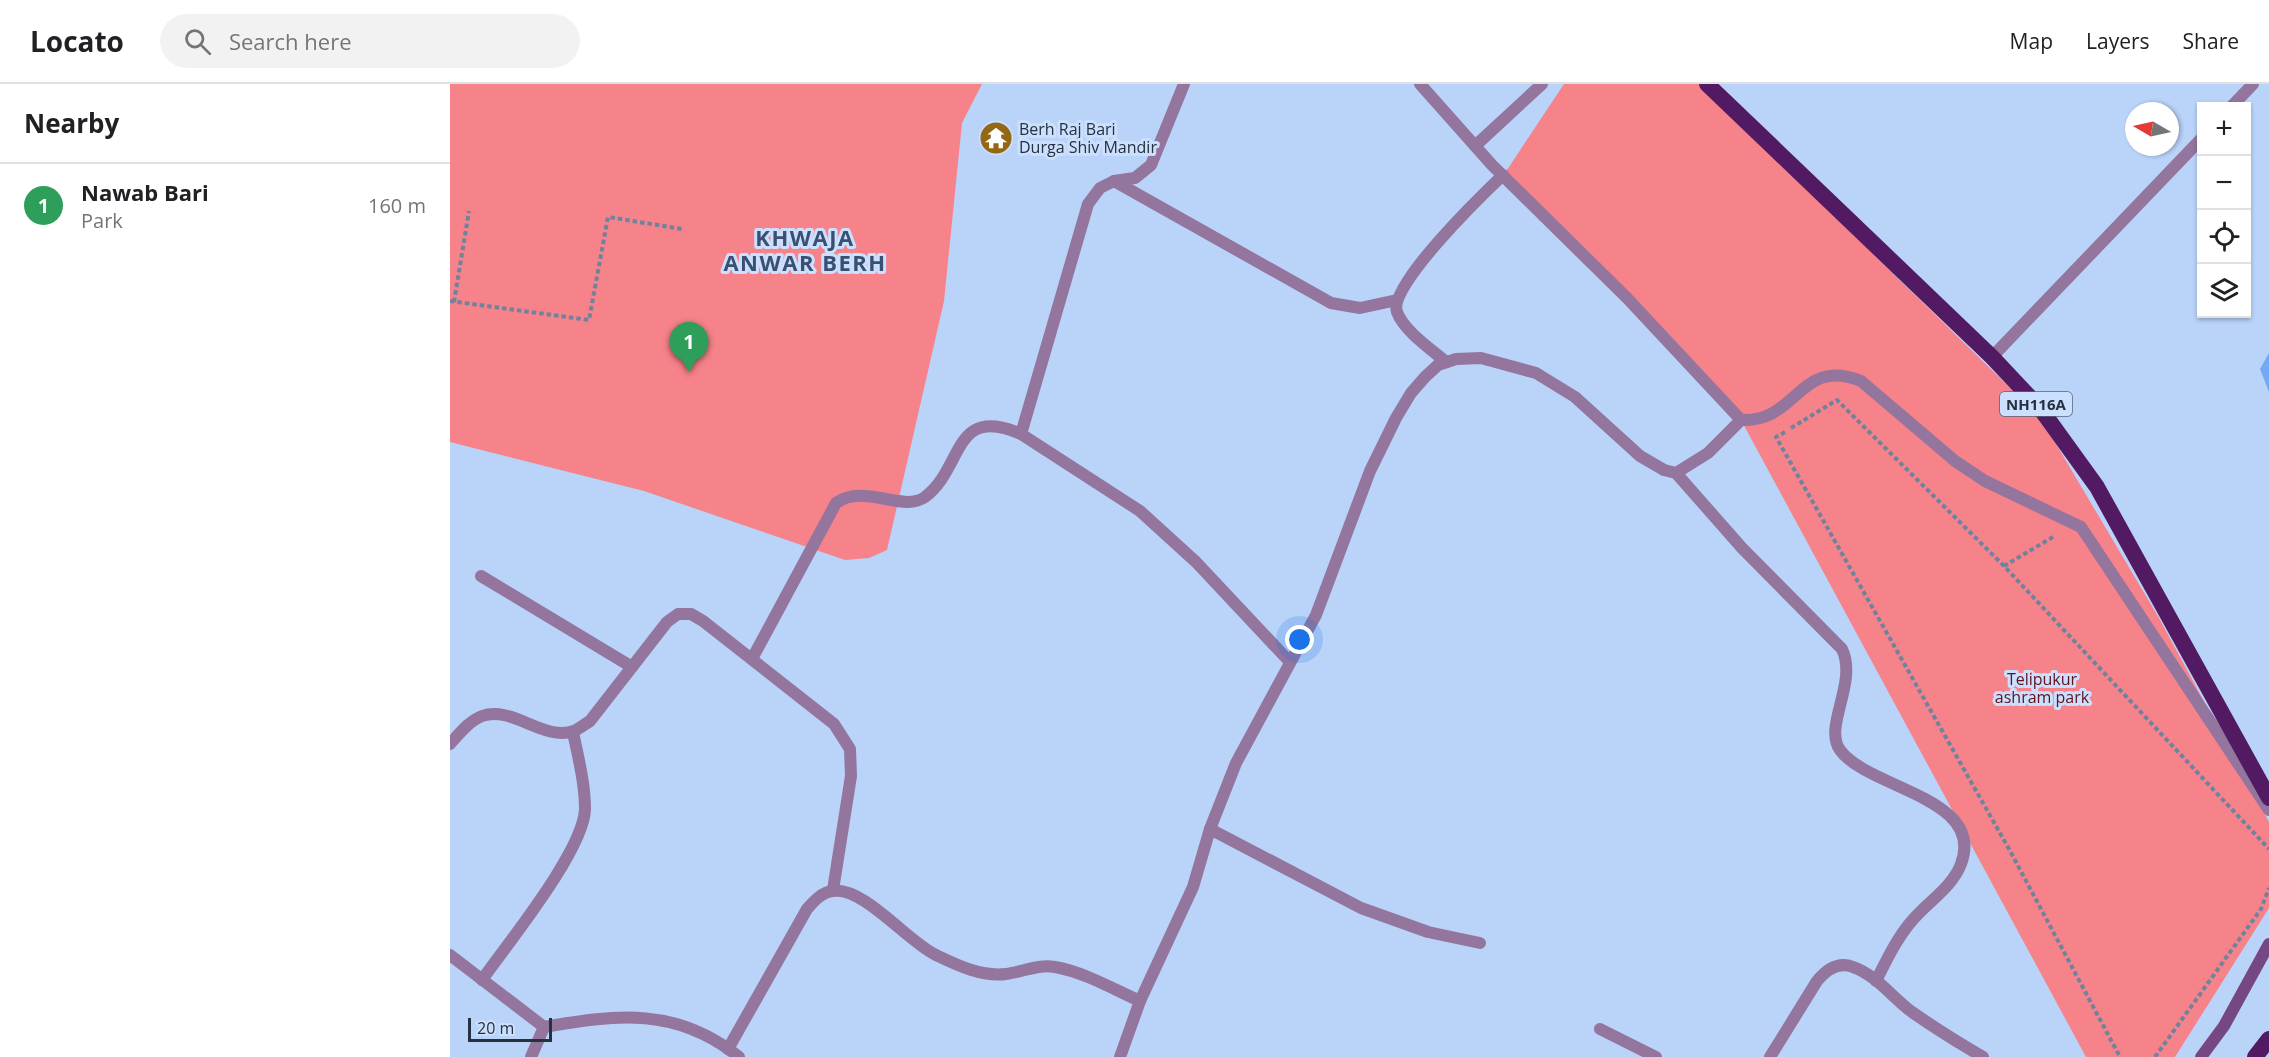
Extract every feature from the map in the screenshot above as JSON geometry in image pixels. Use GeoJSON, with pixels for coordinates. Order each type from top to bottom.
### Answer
{"type":"FeatureCollection","features":[{"type":"Feature","properties":{"kind":"highway","name":"NH116A"},"geometry":{"type":"LineString","coordinates":[[1707,84],[1992,357],[2040,408],[2097,487],[2269,798]]}},
{"type":"Feature","properties":{"kind":"highway"},"geometry":{"type":"LineString","coordinates":[[2255,1057],[2269,1039]]}},
{"type":"Feature","properties":{"kind":"main road"},"geometry":{"type":"LineString","coordinates":[[2201,1057],[2224,1026],[2269,944]]}},
{"type":"Feature","properties":{"kind":"street"},"geometry":{"type":"LineString","coordinates":[[1021,434],[1088,204],[1100,188],[1114,181],[1135,178],[1151,165],[1184,84]]}},
{"type":"Feature","properties":{"kind":"street"},"geometry":{"type":"LineString","coordinates":[[1420,84],[1503,176],[1627,298],[1742,420]]}},
{"type":"Feature","properties":{"kind":"street"},"geometry":{"type":"LineString","coordinates":[[1475,146],[1542,84]]}},
{"type":"Feature","properties":{"kind":"street"},"geometry":{"type":"LineString","coordinates":[[2236,102],[2253,84]]}},
{"type":"Feature","properties":{"kind":"street"},"geometry":{"type":"LineString","coordinates":[[1992,357],[2197,143]]}},
{"type":"Feature","properties":{"kind":"street"},"geometry":{"type":"LineString","coordinates":[[1446,362],[1402,321],[1396,310],[1397,300],[1404,284],[1426,258],[1503,176]]}},
{"type":"Feature","properties":{"kind":"street"},"geometry":{"type":"LineString","coordinates":[[1114,181],[1331,303],[1360,308],[1397,300]]}},
{"type":"Feature","properties":{"kind":"street"},"geometry":{"type":"LineString","coordinates":[[1120,1057],[1140,1001],[1193,887],[1210,829],[1236,763],[1289,661],[1316,615],[1370,471],[1411,393],[1438,365],[1456,359],[1481,358],[1536,373],[1575,397],[1640,456],[1664,470],[1677,473],[1742,548],[1842,649],[1848,662],[1847,680],[1835,724],[1836,741],[1840,751],[1859,765],[1944,811],[1958,823],[1964,841],[1961,864],[1950,882],[1911,922],[1876,981]]}},
{"type":"Feature","properties":{"kind":"street"},"geometry":{"type":"LineString","coordinates":[[1677,473],[1708,453],[1742,420],[1765,418],[1817,378],[1837,374],[1861,381],[1955,461],[1985,481],[2081,527],[2269,810]]}},
{"type":"Feature","properties":{"kind":"street"},"geometry":{"type":"LineString","coordinates":[[753,657],[836,503],[844,497],[857,495],[908,501],[923,498],[934,487],[960,443],[974,429],[987,425],[1004,427],[1021,434],[1140,512],[1196,562],[1289,661]]}},
{"type":"Feature","properties":{"kind":"street"},"geometry":{"type":"LineString","coordinates":[[481,576],[632,667]]}},
{"type":"Feature","properties":{"kind":"street"},"geometry":{"type":"LineString","coordinates":[[450,744],[472,721],[484,715],[500,715],[548,730],[573,732],[590,721],[667,622],[678,614],[691,614],[753,657],[834,724],[850,749],[851,776],[833,891]]}},
{"type":"Feature","properties":{"kind":"street"},"geometry":{"type":"LineString","coordinates":[[482,980],[566,860],[579,835],[584,802],[573,732]]}},
{"type":"Feature","properties":{"kind":"street"},"geometry":{"type":"LineString","coordinates":[[1210,829],[1361,908],[1428,932],[1480,943]]}},
{"type":"Feature","properties":{"kind":"street"},"geometry":{"type":"LineString","coordinates":[[728,1049],[807,909],[820,896],[833,891],[849,892],[866,902],[928,951],[963,967],[1004,974],[1036,966],[1054,967],[1140,1001]]}},
{"type":"Feature","properties":{"kind":"street"},"geometry":{"type":"LineString","coordinates":[[450,955],[544,1027],[590,1019],[659,1018],[697,1030],[739,1057]]}},
{"type":"Feature","properties":{"kind":"street"},"geometry":{"type":"LineString","coordinates":[[1770,1057],[1824,972],[1838,965],[1853,966],[1876,981],[1910,1011],[1983,1057]]}},
{"type":"Feature","properties":{"kind":"street"},"geometry":{"type":"LineString","coordinates":[[531,1057],[544,1027]]}},
{"type":"Feature","properties":{"kind":"street"},"geometry":{"type":"LineString","coordinates":[[1600,1029],[1656,1057]]}},
{"type":"Feature","properties":{"kind":"path"},"geometry":{"type":"LineString","coordinates":[[469,212],[452,301],[588,320],[608,217],[682,229]]}},
{"type":"Feature","properties":{"kind":"path"},"geometry":{"type":"LineString","coordinates":[[2120,1057],[2009,849],[1776,437],[1837,400],[2004,566],[2269,849]]}},
{"type":"Feature","properties":{"kind":"path"},"geometry":{"type":"LineString","coordinates":[[2004,566],[2074,524]]}},
{"type":"Feature","properties":{"kind":"path"},"geometry":{"type":"LineString","coordinates":[[2155,1057],[2261,909],[2269,888]]}},
{"type":"Feature","properties":{"kind":"green space"},"geometry":{"type":"Polygon","coordinates":[[[450,84],[982,84],[962,123],[944,301],[887,550],[869,558],[845,560],[644,491],[450,442],[450,84]]]}},
{"type":"Feature","properties":{"kind":"green space","name":"Telipukur ashram park"},"geometry":{"type":"Polygon","coordinates":[[[1564,84],[1699,84],[2040,417],[2159,618],[2269,822],[2269,908],[2175,1057],[2086,1057],[1741,420],[1503,176],[1564,84]]]}},
{"type":"Feature","properties":{"kind":"water"},"geometry":{"type":"Polygon","coordinates":[[[2269,353],[2269,392],[2260,369],[2269,353]]]}},
{"type":"Feature","properties":{"kind":"place","name":"Berh Raj Bari Durga Shiv Mandir"},"geometry":{"type":"Point","coordinates":[996,138]}},
{"type":"Feature","properties":{"kind":"place","name":"Nawab Bari"},"geometry":{"type":"Point","coordinates":[689,372]}},
{"type":"Feature","properties":{"kind":"district","name":"KHWAJA ANWAR BERH"},"geometry":{"type":"Point","coordinates":[805,250]}}]}
